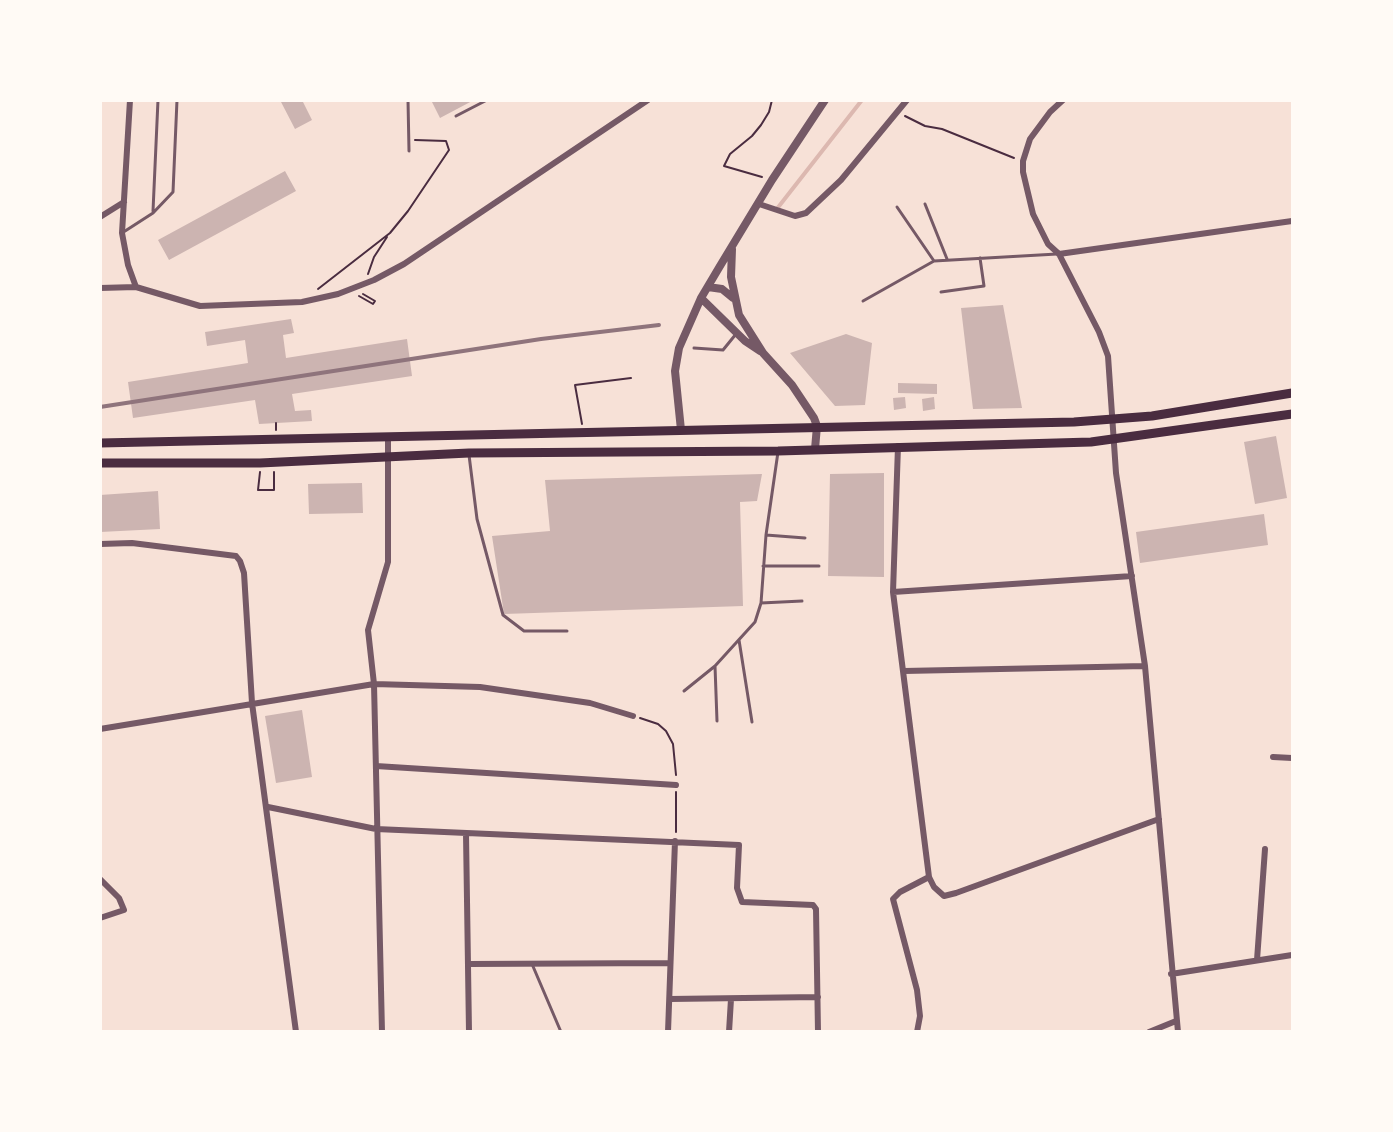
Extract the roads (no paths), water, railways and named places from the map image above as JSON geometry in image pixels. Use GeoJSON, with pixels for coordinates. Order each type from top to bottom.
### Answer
{"type":"FeatureCollection","features":[{"type":"Feature","properties":{"kind":"main road"},"geometry":{"type":"LineString","coordinates":[[100,443],[1113,420],[1293,393]]}},
{"type":"Feature","properties":{"kind":"main road"},"geometry":{"type":"LineString","coordinates":[[100,463],[260,463],[469,453],[778,451],[1115,441],[1293,414]]}},
{"type":"Feature","properties":{"kind":"street"},"geometry":{"type":"LineString","coordinates":[[130,100],[122,233],[128,265],[136,288]]}},
{"type":"Feature","properties":{"kind":"street"},"geometry":{"type":"LineString","coordinates":[[100,288],[136,288],[200,306],[302,302],[338,294],[374,280],[404,264],[648,100]]}},
{"type":"Feature","properties":{"kind":"street"},"geometry":{"type":"LineString","coordinates":[[681,430],[676,359],[701,298],[772,180],[825,100]]}},
{"type":"Feature","properties":{"kind":"street"},"geometry":{"type":"LineString","coordinates":[[759,204],[795,216],[806,213],[841,180],[907,100]]}},
{"type":"Feature","properties":{"kind":"street"},"geometry":{"type":"LineString","coordinates":[[1063,100],[1038,126],[1025,150],[1023,161],[1025,187],[1033,214],[1048,244],[1059,254],[1104,343],[1111,379],[1116,473],[1145,666],[1178,1032]]}},
{"type":"Feature","properties":{"kind":"street"},"geometry":{"type":"LineString","coordinates":[[100,217],[124,202]]}},
{"type":"Feature","properties":{"kind":"street"},"geometry":{"type":"LineString","coordinates":[[1059,254],[1293,221]]}},
{"type":"Feature","properties":{"kind":"street"},"geometry":{"type":"LineString","coordinates":[[732,247],[730,277],[735,302],[739,315],[763,353]]}},
{"type":"Feature","properties":{"kind":"street"},"geometry":{"type":"LineString","coordinates":[[708,287],[727,291],[735,302]]}},
{"type":"Feature","properties":{"kind":"street"},"geometry":{"type":"LineString","coordinates":[[701,298],[763,353],[792,385],[814,418],[815,449]]}},
{"type":"Feature","properties":{"kind":"street"},"geometry":{"type":"LineString","coordinates":[[382,1032],[374,684],[368,630],[388,562],[388,437]]}},
{"type":"Feature","properties":{"kind":"street"},"geometry":{"type":"LineString","coordinates":[[898,446],[893,592],[929,877],[934,887],[944,896],[1159,819]]}},
{"type":"Feature","properties":{"kind":"street"},"geometry":{"type":"LineString","coordinates":[[100,544],[132,543],[236,556],[240,561],[244,573],[252,703],[268,807],[286,975],[296,1032]]}},
{"type":"Feature","properties":{"kind":"street"},"geometry":{"type":"LineString","coordinates":[[893,592],[1132,576]]}},
{"type":"Feature","properties":{"kind":"street"},"geometry":{"type":"LineString","coordinates":[[904,671],[1145,666]]}},
{"type":"Feature","properties":{"kind":"street"},"geometry":{"type":"LineString","coordinates":[[100,729],[374,684],[480,687],[590,703],[633,716]]}},
{"type":"Feature","properties":{"kind":"street"},"geometry":{"type":"LineString","coordinates":[[1274,757],[1293,758]]}},
{"type":"Feature","properties":{"kind":"street"},"geometry":{"type":"LineString","coordinates":[[376,766],[676,785]]}},
{"type":"Feature","properties":{"kind":"street"},"geometry":{"type":"LineString","coordinates":[[268,807],[376,829],[739,845],[737,888],[742,902],[815,907],[818,1032]]}},
{"type":"Feature","properties":{"kind":"street"},"geometry":{"type":"LineString","coordinates":[[466,834],[470,964],[469,1032]]}},
{"type":"Feature","properties":{"kind":"street"},"geometry":{"type":"LineString","coordinates":[[668,1032],[675,841]]}},
{"type":"Feature","properties":{"kind":"street"},"geometry":{"type":"LineString","coordinates":[[1257,960],[1266,849]]}},
{"type":"Feature","properties":{"kind":"street"},"geometry":{"type":"LineString","coordinates":[[917,1032],[920,1016],[917,990],[893,899],[900,892],[929,877]]}},
{"type":"Feature","properties":{"kind":"street"},"geometry":{"type":"LineString","coordinates":[[100,879],[122,903],[122,912],[100,918]]}},
{"type":"Feature","properties":{"kind":"street"},"geometry":{"type":"LineString","coordinates":[[1171,974],[1293,955]]}},
{"type":"Feature","properties":{"kind":"street"},"geometry":{"type":"LineString","coordinates":[[470,964],[670,963]]}},
{"type":"Feature","properties":{"kind":"street"},"geometry":{"type":"LineString","coordinates":[[670,999],[818,997]]}},
{"type":"Feature","properties":{"kind":"street"},"geometry":{"type":"LineString","coordinates":[[729,1032],[731,999]]}},
{"type":"Feature","properties":{"kind":"street"},"geometry":{"type":"LineString","coordinates":[[1149,1032],[1176,1021]]}},
{"type":"Feature","properties":{"kind":"lane"},"geometry":{"type":"LineString","coordinates":[[153,213],[158,100]]}},
{"type":"Feature","properties":{"kind":"lane"},"geometry":{"type":"LineString","coordinates":[[122,233],[153,213],[173,192],[177,100]]}},
{"type":"Feature","properties":{"kind":"lane"},"geometry":{"type":"LineString","coordinates":[[408,100],[410,151]]}},
{"type":"Feature","properties":{"kind":"lane"},"geometry":{"type":"LineString","coordinates":[[456,116],[487,100]]}},
{"type":"Feature","properties":{"kind":"lane"},"geometry":{"type":"LineString","coordinates":[[925,204],[947,259]]}},
{"type":"Feature","properties":{"kind":"lane"},"geometry":{"type":"LineString","coordinates":[[897,207],[934,261]]}},
{"type":"Feature","properties":{"kind":"lane"},"geometry":{"type":"LineString","coordinates":[[863,301],[934,261],[1059,254]]}},
{"type":"Feature","properties":{"kind":"lane"},"geometry":{"type":"LineString","coordinates":[[941,292],[984,286],[980,258]]}},
{"type":"Feature","properties":{"kind":"lane"},"geometry":{"type":"LineString","coordinates":[[694,348],[723,350],[737,332]]}},
{"type":"Feature","properties":{"kind":"lane"},"geometry":{"type":"LineString","coordinates":[[684,691],[715,666],[755,622],[761,603],[762,566],[778,451]]}},
{"type":"Feature","properties":{"kind":"lane"},"geometry":{"type":"LineString","coordinates":[[469,453],[477,519],[503,615],[524,631],[567,631]]}},
{"type":"Feature","properties":{"kind":"lane"},"geometry":{"type":"LineString","coordinates":[[766,535],[805,538]]}},
{"type":"Feature","properties":{"kind":"lane"},"geometry":{"type":"LineString","coordinates":[[762,566],[819,566]]}},
{"type":"Feature","properties":{"kind":"lane"},"geometry":{"type":"LineString","coordinates":[[761,603],[802,601]]}},
{"type":"Feature","properties":{"kind":"lane"},"geometry":{"type":"LineString","coordinates":[[739,640],[752,723]]}},
{"type":"Feature","properties":{"kind":"lane"},"geometry":{"type":"LineString","coordinates":[[715,666],[717,721]]}},
{"type":"Feature","properties":{"kind":"lane"},"geometry":{"type":"LineString","coordinates":[[532,962],[561,1032]]}},
{"type":"Feature","properties":{"kind":"waterway"},"geometry":{"type":"LineString","coordinates":[[776,210],[862,100]]}},
{"type":"Feature","properties":{"kind":"railway"},"geometry":{"type":"LineString","coordinates":[[100,407],[541,339],[659,325]]}}]}
